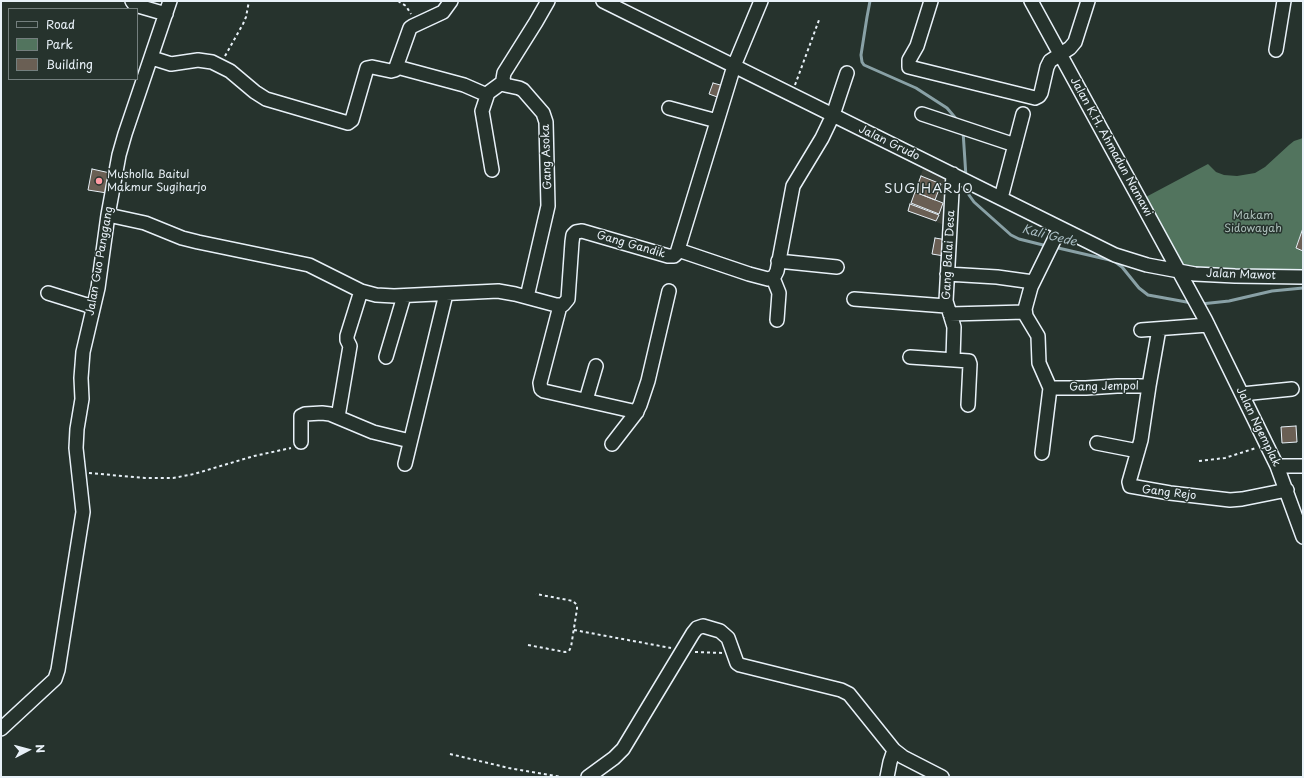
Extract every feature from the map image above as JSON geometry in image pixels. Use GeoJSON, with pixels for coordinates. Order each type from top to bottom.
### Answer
{"type":"FeatureCollection","features":[{"type":"Feature","properties":{"kind":"street"},"geometry":{"type":"LineString","coordinates":[[132,1],[134,4],[166,14]]}},
{"type":"Feature","properties":{"kind":"street","name":"Jalan Guo Panggang"},"geometry":{"type":"LineString","coordinates":[[1,729],[50,684],[58,674],[82,525],[83,512],[78,472],[76,438],[82,399],[82,361],[85,341],[101,270],[108,215],[122,146],[170,1]]}},
{"type":"Feature","properties":{"kind":"street"},"geometry":{"type":"LineString","coordinates":[[152,58],[170,64],[202,60],[220,65],[234,73],[255,92],[266,99],[346,124],[352,120],[367,68],[372,67],[392,71],[395,70],[409,30],[415,25],[442,13],[451,1]]}},
{"type":"Feature","properties":{"kind":"street"},"geometry":{"type":"LineString","coordinates":[[492,170],[482,116],[487,95],[490,91],[503,82],[504,73],[548,1]]}},
{"type":"Feature","properties":{"kind":"street","name":"Jalan Grudo"},"geometry":{"type":"LineString","coordinates":[[602,1],[1121,257],[1180,272]]}},
{"type":"Feature","properties":{"kind":"street","name":"Gang Gandik"},"geometry":{"type":"LineString","coordinates":[[560,306],[566,303],[568,299],[572,242],[573,236],[576,232],[582,231],[668,256],[674,256],[678,250],[734,66],[761,1]]}},
{"type":"Feature","properties":{"kind":"street"},"geometry":{"type":"LineString","coordinates":[[931,1],[917,46],[909,58],[909,66],[1035,98],[1039,96],[1050,61],[1070,48],[1075,42],[1088,1]]}},
{"type":"Feature","properties":{"kind":"street","name":"Jalan K.H. Ahmadun Namawi"},"geometry":{"type":"LineString","coordinates":[[1031,1],[1191,293]]}},
{"type":"Feature","properties":{"kind":"street"},"geometry":{"type":"LineString","coordinates":[[1276,50],[1284,1]]}},
{"type":"Feature","properties":{"kind":"street"},"geometry":{"type":"LineString","coordinates":[[397,67],[464,85],[487,95]]}},
{"type":"Feature","properties":{"kind":"street"},"geometry":{"type":"LineString","coordinates":[[777,320],[779,292],[774,278],[776,275],[793,186],[817,147],[833,115],[847,72]]}},
{"type":"Feature","properties":{"kind":"street","name":"Gang Asoka"},"geometry":{"type":"LineString","coordinates":[[503,82],[506,85],[523,90],[543,113],[546,122],[548,206],[526,297]]}},
{"type":"Feature","properties":{"kind":"street"},"geometry":{"type":"LineString","coordinates":[[669,108],[717,122]]}},
{"type":"Feature","properties":{"kind":"street"},"geometry":{"type":"LineString","coordinates":[[922,114],[1015,145]]}},
{"type":"Feature","properties":{"kind":"street"},"geometry":{"type":"LineString","coordinates":[[1001,198],[1023,114]]}},
{"type":"Feature","properties":{"kind":"street","name":"Gang Balai Desa"},"geometry":{"type":"LineString","coordinates":[[953,359],[954,327],[948,310],[947,274],[957,176]]}},
{"type":"Feature","properties":{"kind":"street"},"geometry":{"type":"LineString","coordinates":[[108,215],[145,223],[182,238],[308,265],[361,291],[376,296],[498,291],[560,306],[540,383],[541,389],[544,391],[637,412]]}},
{"type":"Feature","properties":{"kind":"street"},"geometry":{"type":"LineString","coordinates":[[1042,452],[1050,388],[1039,363],[1038,334],[1025,312],[1033,282],[1060,228]]}},
{"type":"Feature","properties":{"kind":"street"},"geometry":{"type":"LineString","coordinates":[[678,250],[750,274],[774,278]]}},
{"type":"Feature","properties":{"kind":"street"},"geometry":{"type":"LineString","coordinates":[[778,261],[837,267]]}},
{"type":"Feature","properties":{"kind":"street","name":"Jalan Mawot"},"geometry":{"type":"LineString","coordinates":[[1180,272],[1235,276],[1303,277]]}},
{"type":"Feature","properties":{"kind":"street"},"geometry":{"type":"LineString","coordinates":[[947,274],[997,277],[1033,282]]}},
{"type":"Feature","properties":{"kind":"street"},"geometry":{"type":"LineString","coordinates":[[338,417],[350,346],[347,336],[361,291]]}},
{"type":"Feature","properties":{"kind":"street"},"geometry":{"type":"LineString","coordinates":[[612,444],[637,412],[648,381],[669,291]]}},
{"type":"Feature","properties":{"kind":"street"},"geometry":{"type":"LineString","coordinates":[[48,293],[93,307]]}},
{"type":"Feature","properties":{"kind":"street","name":"Jalan Ngemplak"},"geometry":{"type":"LineString","coordinates":[[1191,293],[1277,466],[1300,517],[1303,537]]}},
{"type":"Feature","properties":{"kind":"street"},"geometry":{"type":"LineString","coordinates":[[405,464],[446,294]]}},
{"type":"Feature","properties":{"kind":"street"},"geometry":{"type":"LineString","coordinates":[[386,357],[404,296]]}},
{"type":"Feature","properties":{"kind":"street"},"geometry":{"type":"LineString","coordinates":[[854,299],[948,310],[1025,312]]}},
{"type":"Feature","properties":{"kind":"street"},"geometry":{"type":"LineString","coordinates":[[1141,330],[1159,329],[1206,322]]}},
{"type":"Feature","properties":{"kind":"street","name":"Gang Jempol"},"geometry":{"type":"LineString","coordinates":[[1050,388],[1149,386],[1159,329]]}},
{"type":"Feature","properties":{"kind":"street"},"geometry":{"type":"LineString","coordinates":[[910,357],[968,360],[970,362],[968,405]]}},
{"type":"Feature","properties":{"kind":"street"},"geometry":{"type":"LineString","coordinates":[[586,400],[596,366]]}},
{"type":"Feature","properties":{"kind":"street","name":"Gang Rejo"},"geometry":{"type":"LineString","coordinates":[[1149,386],[1141,440],[1129,486],[1170,493],[1230,500],[1287,490]]}},
{"type":"Feature","properties":{"kind":"street"},"geometry":{"type":"LineString","coordinates":[[1242,394],[1292,389]]}},
{"type":"Feature","properties":{"kind":"street"},"geometry":{"type":"LineString","coordinates":[[301,442],[300,418],[302,415],[326,413],[373,432],[410,441]]}},
{"type":"Feature","properties":{"kind":"street"},"geometry":{"type":"LineString","coordinates":[[1097,443],[1138,450]]}},
{"type":"Feature","properties":{"kind":"street"},"geometry":{"type":"LineString","coordinates":[[1277,466],[1303,466]]}},
{"type":"Feature","properties":{"kind":"street"},"geometry":{"type":"LineString","coordinates":[[588,777],[614,758],[623,749],[695,630],[703,626],[725,634],[730,641],[737,663],[847,692],[853,697],[894,750],[903,757],[942,777]]}},
{"type":"Feature","properties":{"kind":"street"},"geometry":{"type":"LineString","coordinates":[[887,777],[894,750]]}},
{"type":"Feature","properties":{"kind":"path"},"geometry":{"type":"LineString","coordinates":[[220,65],[243,24],[249,1]]}},
{"type":"Feature","properties":{"kind":"path"},"geometry":{"type":"LineString","coordinates":[[398,1],[409,10],[415,25]]}},
{"type":"Feature","properties":{"kind":"path"},"geometry":{"type":"LineString","coordinates":[[792,95],[819,20]]}},
{"type":"Feature","properties":{"kind":"path"},"geometry":{"type":"LineString","coordinates":[[78,472],[145,478],[180,477],[254,456],[298,446],[301,442]]}},
{"type":"Feature","properties":{"kind":"path"},"geometry":{"type":"LineString","coordinates":[[1199,461],[1225,458],[1266,444]]}},
{"type":"Feature","properties":{"kind":"path"},"geometry":{"type":"LineString","coordinates":[[528,645],[567,652],[571,647],[578,609],[576,603],[573,601],[536,594]]}},
{"type":"Feature","properties":{"kind":"path"},"geometry":{"type":"LineString","coordinates":[[574,630],[683,650],[704,653],[734,653]]}},
{"type":"Feature","properties":{"kind":"path"},"geometry":{"type":"LineString","coordinates":[[450,754],[515,770],[562,777]]}},
{"type":"Feature","properties":{"kind":"shaded area"},"geometry":{"type":"Polygon","coordinates":[[[925,164],[950,176],[947,226],[907,211],[925,164]]]}},
{"type":"Feature","properties":{"kind":"green space","name":"Makam Sidowayah"},"geometry":{"type":"Polygon","coordinates":[[[1303,138],[1303,227],[1296,248],[1303,251],[1303,272],[1194,268],[1181,263],[1144,198],[1208,164],[1216,172],[1224,175],[1237,176],[1255,173],[1265,167],[1294,141],[1303,138]]]}},
{"type":"Feature","properties":{"kind":"building"},"geometry":{"type":"Polygon","coordinates":[[[713,83],[724,86],[720,98],[709,94],[713,83]]]}},
{"type":"Feature","properties":{"kind":"building","name":"Musholla Baitul Makmur Sugiharjo"},"geometry":{"type":"Polygon","coordinates":[[[92,169],[110,173],[107,193],[88,190],[92,169]]]}},
{"type":"Feature","properties":{"kind":"building"},"geometry":{"type":"Polygon","coordinates":[[[921,176],[941,184],[935,200],[915,192],[921,176]]]}},
{"type":"Feature","properties":{"kind":"building"},"geometry":{"type":"Polygon","coordinates":[[[915,192],[943,203],[939,214],[911,203],[915,192]]]}},
{"type":"Feature","properties":{"kind":"building"},"geometry":{"type":"Polygon","coordinates":[[[910,204],[939,215],[936,221],[908,211],[910,204]]]}},
{"type":"Feature","properties":{"kind":"building"},"geometry":{"type":"Polygon","coordinates":[[[1303,228],[1303,251],[1296,248],[1303,228]]]}},
{"type":"Feature","properties":{"kind":"building"},"geometry":{"type":"Polygon","coordinates":[[[935,238],[947,240],[944,256],[932,254],[935,238]]]}},
{"type":"Feature","properties":{"kind":"building"},"geometry":{"type":"Polygon","coordinates":[[[1296,426],[1297,442],[1282,443],[1281,427],[1296,426]]]}},
{"type":"Feature","properties":{"kind":"waterway","name":"Kali Gede"},"geometry":{"type":"LineString","coordinates":[[870,1],[861,55],[864,65],[916,88],[947,108],[958,121]]}},
{"type":"Feature","properties":{"kind":"waterway","name":"Kali Gede"},"geometry":{"type":"LineString","coordinates":[[963,131],[966,177]]}},
{"type":"Feature","properties":{"kind":"waterway","name":"Kali Gede"},"geometry":{"type":"LineString","coordinates":[[967,187],[969,195],[974,202],[1011,235],[1019,239],[1047,246]]}},
{"type":"Feature","properties":{"kind":"waterway","name":"Kali Gede"},"geometry":{"type":"LineString","coordinates":[[1054,247],[1114,261],[1122,267],[1139,288],[1148,295],[1192,303]]}},
{"type":"Feature","properties":{"kind":"waterway","name":"Kali Gede"},"geometry":{"type":"LineString","coordinates":[[1201,304],[1229,301],[1272,291],[1303,288]]}},
{"type":"Feature","properties":{"kind":"place","name":"Musholla Baitul Makmur Sugiharjo"},"geometry":{"type":"Point","coordinates":[99,181]}},
{"type":"Feature","properties":{"kind":"district","name":"SUGIHARJO"},"geometry":{"type":"Point","coordinates":[929,189]}}]}
